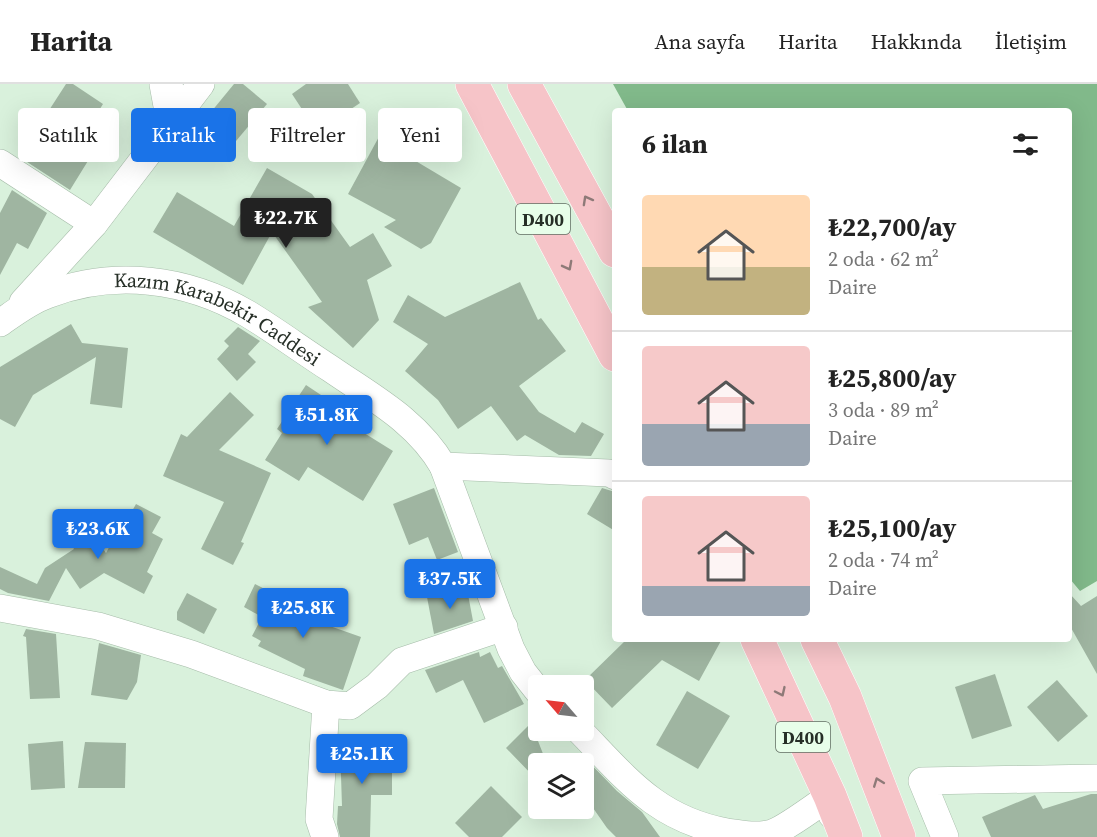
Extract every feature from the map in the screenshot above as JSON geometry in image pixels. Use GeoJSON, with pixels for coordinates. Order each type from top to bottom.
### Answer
{"type":"FeatureCollection","features":[{"type":"Feature","properties":{"kind":"highway","name":"D400"},"geometry":{"type":"LineString","coordinates":[[472,84],[612,349]]}},
{"type":"Feature","properties":{"kind":"highway","name":"D400"},"geometry":{"type":"LineString","coordinates":[[524,84],[612,245]]}},
{"type":"Feature","properties":{"kind":"highway","name":"D400"},"geometry":{"type":"LineString","coordinates":[[758,642],[830,796],[846,837]]}},
{"type":"Feature","properties":{"kind":"highway","name":"D400"},"geometry":{"type":"LineString","coordinates":[[819,642],[845,697],[899,837]]}},
{"type":"Feature","properties":{"kind":"street"},"geometry":{"type":"LineString","coordinates":[[166,84],[170,108]]}},
{"type":"Feature","properties":{"kind":"street"},"geometry":{"type":"LineString","coordinates":[[183,108],[201,84]]}},
{"type":"Feature","properties":{"kind":"street"},"geometry":{"type":"LineString","coordinates":[[5,320],[94,224],[142,162]]}},
{"type":"Feature","properties":{"kind":"street"},"geometry":{"type":"LineString","coordinates":[[0,163],[94,224]]}},
{"type":"Feature","properties":{"kind":"street","name":"Kazım Karabekir Caddesi"},"geometry":{"type":"LineString","coordinates":[[5,320],[44,296],[77,285],[109,281],[151,280],[184,287],[246,313],[404,418],[433,448],[443,466],[504,627],[523,672],[528,678]]}},
{"type":"Feature","properties":{"kind":"street"},"geometry":{"type":"LineString","coordinates":[[443,466],[612,474]]}},
{"type":"Feature","properties":{"kind":"street"},"geometry":{"type":"LineString","coordinates":[[0,608],[98,626],[191,654],[326,704],[350,706],[377,686],[402,661],[504,627]]}},
{"type":"Feature","properties":{"kind":"street"},"geometry":{"type":"LineString","coordinates":[[325,837],[320,819],[326,704]]}},
{"type":"Feature","properties":{"kind":"street"},"geometry":{"type":"LineString","coordinates":[[590,741],[637,789],[664,810],[686,821],[707,828],[750,835],[773,832],[830,796],[834,837]]}},
{"type":"Feature","properties":{"kind":"street"},"geometry":{"type":"LineString","coordinates":[[945,837],[922,781],[1097,778]]}},
{"type":"Feature","properties":{"kind":"green space"},"geometry":{"type":"Polygon","coordinates":[[[613,84],[1097,84],[1097,581],[1080,591],[1072,581],[1072,108],[626,108],[613,84]]]}},
{"type":"Feature","properties":{"kind":"building"},"geometry":{"type":"Polygon","coordinates":[[[66,84],[73,84],[103,104],[100,108],[50,108],[66,84]]]}},
{"type":"Feature","properties":{"kind":"building"},"geometry":{"type":"Polygon","coordinates":[[[234,84],[243,84],[267,104],[264,108],[248,108],[248,127],[236,141],[236,108],[214,108],[234,84]]]}},
{"type":"Feature","properties":{"kind":"building"},"geometry":{"type":"Polygon","coordinates":[[[306,84],[348,84],[360,103],[353,108],[301,108],[292,94],[306,84]]]}},
{"type":"Feature","properties":{"kind":"building"},"geometry":{"type":"Polygon","coordinates":[[[378,138],[378,162],[417,162],[461,188],[431,243],[421,249],[384,227],[396,220],[348,194],[378,138]]]}},
{"type":"Feature","properties":{"kind":"building"},"geometry":{"type":"Polygon","coordinates":[[[27,162],[87,162],[70,190],[27,162]]]}},
{"type":"Feature","properties":{"kind":"building"},"geometry":{"type":"Polygon","coordinates":[[[267,168],[312,194],[350,247],[373,233],[392,266],[367,280],[379,320],[353,348],[308,307],[322,302],[272,232],[243,285],[153,232],[177,192],[234,226],[267,168]]]}},
{"type":"Feature","properties":{"kind":"building"},"geometry":{"type":"Polygon","coordinates":[[[12,190],[47,213],[28,249],[17,243],[0,275],[0,213],[12,190]]]}},
{"type":"Feature","properties":{"kind":"building"},"geometry":{"type":"Polygon","coordinates":[[[520,282],[538,320],[541,318],[566,351],[519,386],[539,412],[575,433],[582,422],[604,434],[591,456],[559,455],[525,435],[517,441],[491,406],[458,429],[438,400],[405,371],[428,344],[393,322],[408,295],[445,317],[520,282]]]}},
{"type":"Feature","properties":{"kind":"building"},"geometry":{"type":"Polygon","coordinates":[[[71,324],[82,343],[128,348],[122,408],[90,404],[96,357],[33,395],[15,427],[0,419],[0,367],[71,324]]]}},
{"type":"Feature","properties":{"kind":"building"},"geometry":{"type":"Polygon","coordinates":[[[238,327],[260,341],[248,354],[256,362],[237,381],[217,359],[229,346],[224,341],[238,327]]]}},
{"type":"Feature","properties":{"kind":"building"},"geometry":{"type":"Polygon","coordinates":[[[306,385],[345,411],[340,418],[393,451],[363,501],[308,467],[299,481],[265,460],[282,433],[277,429],[306,385]]]}},
{"type":"Feature","properties":{"kind":"building"},"geometry":{"type":"Polygon","coordinates":[[[230,392],[254,415],[219,450],[271,473],[233,565],[201,549],[224,502],[163,476],[181,434],[187,437],[230,392]]]}},
{"type":"Feature","properties":{"kind":"building"},"geometry":{"type":"Polygon","coordinates":[[[434,488],[458,552],[437,560],[428,537],[409,545],[393,504],[434,488]]]}},
{"type":"Feature","properties":{"kind":"building"},"geometry":{"type":"Polygon","coordinates":[[[602,488],[612,491],[612,529],[587,514],[602,488]]]}},
{"type":"Feature","properties":{"kind":"building"},"geometry":{"type":"Polygon","coordinates":[[[136,504],[161,517],[152,533],[163,539],[147,572],[153,576],[144,594],[104,573],[80,589],[66,568],[49,601],[8,593],[0,589],[0,567],[37,584],[45,568],[74,549],[71,544],[90,530],[106,553],[123,521],[126,522],[136,504]]]}},
{"type":"Feature","properties":{"kind":"building"},"geometry":{"type":"Polygon","coordinates":[[[255,584],[294,604],[290,612],[361,637],[343,690],[303,676],[305,669],[258,646],[261,641],[252,636],[262,617],[244,607],[255,584]]]}},
{"type":"Feature","properties":{"kind":"building"},"geometry":{"type":"Polygon","coordinates":[[[467,589],[473,621],[434,634],[427,597],[467,589]]]}},
{"type":"Feature","properties":{"kind":"building"},"geometry":{"type":"Polygon","coordinates":[[[187,593],[217,609],[204,634],[177,620],[177,612],[187,593]]]}},
{"type":"Feature","properties":{"kind":"building"},"geometry":{"type":"Polygon","coordinates":[[[1072,596],[1081,606],[1097,596],[1097,674],[1072,630],[1072,596]]]}},
{"type":"Feature","properties":{"kind":"building"},"geometry":{"type":"Polygon","coordinates":[[[26,629],[56,634],[60,698],[30,699],[26,637],[23,636],[26,629]]]}},
{"type":"Feature","properties":{"kind":"building"},"geometry":{"type":"Polygon","coordinates":[[[624,642],[720,642],[699,681],[662,660],[612,708],[594,689],[594,675],[590,675],[624,642]]]}},
{"type":"Feature","properties":{"kind":"building"},"geometry":{"type":"Polygon","coordinates":[[[99,643],[141,655],[137,682],[127,700],[91,695],[99,643]]]}},
{"type":"Feature","properties":{"kind":"building"},"geometry":{"type":"Polygon","coordinates":[[[479,652],[480,657],[490,652],[498,668],[502,666],[524,704],[484,723],[463,680],[436,693],[425,670],[479,652]]]}},
{"type":"Feature","properties":{"kind":"building"},"geometry":{"type":"Polygon","coordinates":[[[995,674],[1012,726],[972,739],[955,687],[995,674]]]}},
{"type":"Feature","properties":{"kind":"building"},"geometry":{"type":"Polygon","coordinates":[[[1057,680],[1088,716],[1058,742],[1027,707],[1057,680]]]}},
{"type":"Feature","properties":{"kind":"building"},"geometry":{"type":"Polygon","coordinates":[[[687,691],[730,716],[698,769],[656,745],[687,691]]]}},
{"type":"Feature","properties":{"kind":"building"},"geometry":{"type":"Polygon","coordinates":[[[528,726],[528,741],[538,741],[543,753],[528,753],[528,771],[506,748],[528,726]]]}},
{"type":"Feature","properties":{"kind":"building"},"geometry":{"type":"Polygon","coordinates":[[[63,741],[65,788],[31,790],[28,744],[63,741]]]}},
{"type":"Feature","properties":{"kind":"building"},"geometry":{"type":"Polygon","coordinates":[[[85,742],[126,743],[125,788],[78,788],[85,742]]]}},
{"type":"Feature","properties":{"kind":"building"},"geometry":{"type":"Polygon","coordinates":[[[392,744],[392,795],[371,795],[370,837],[340,837],[337,824],[338,806],[342,806],[340,745],[392,744]]]}},
{"type":"Feature","properties":{"kind":"building"},"geometry":{"type":"Polygon","coordinates":[[[594,767],[642,812],[660,837],[616,837],[594,809],[594,767]]]}},
{"type":"Feature","properties":{"kind":"building"},"geometry":{"type":"Polygon","coordinates":[[[491,786],[522,817],[502,837],[469,837],[455,823],[491,786]]]}},
{"type":"Feature","properties":{"kind":"building"},"geometry":{"type":"Polygon","coordinates":[[[1097,794],[1097,837],[991,837],[982,817],[1035,795],[1043,809],[1097,794]]]}}]}
